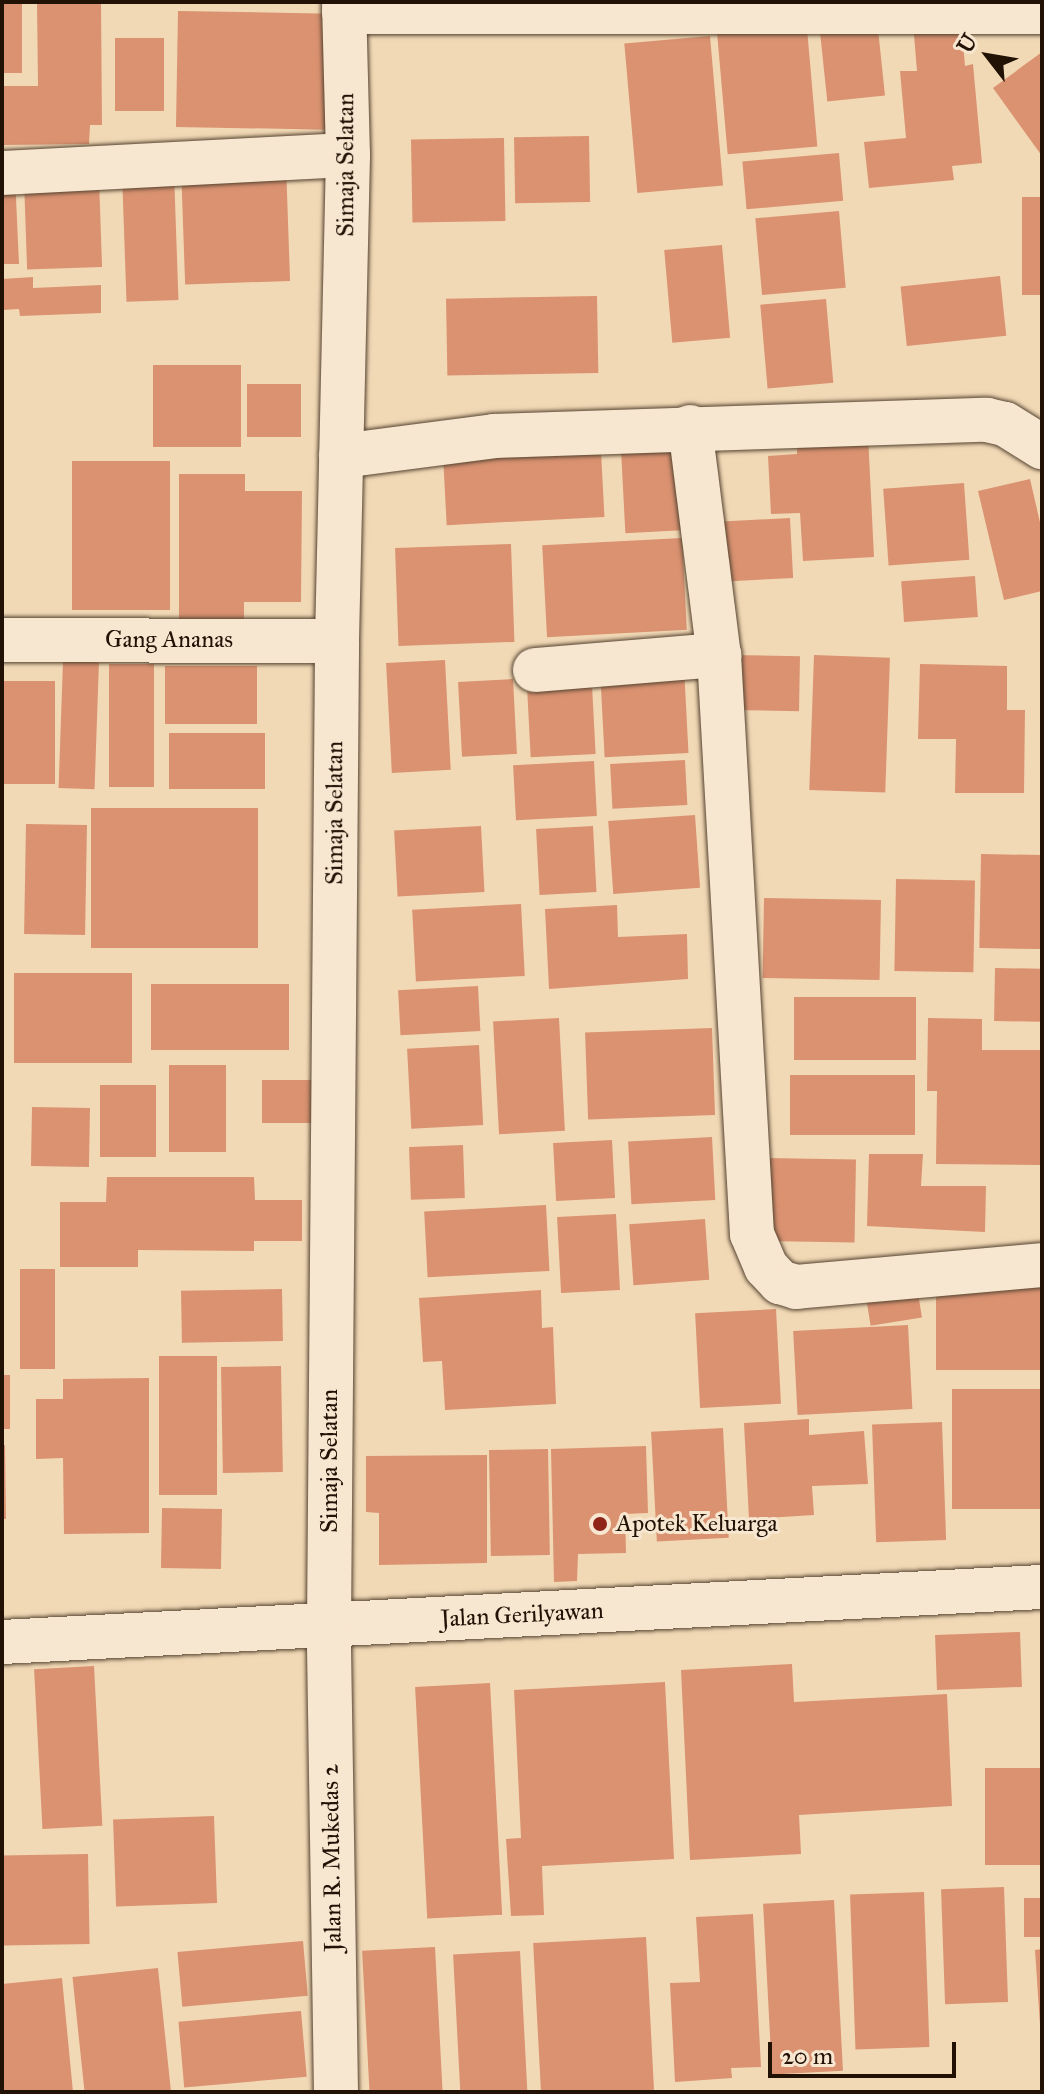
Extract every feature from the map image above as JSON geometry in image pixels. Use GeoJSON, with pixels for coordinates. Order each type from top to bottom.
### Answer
{"type":"FeatureCollection","features":[{"type":"Feature","properties":{"kind":"street"},"geometry":{"type":"LineString","coordinates":[[344,7],[1042,12]]}},
{"type":"Feature","properties":{"kind":"street","name":"Simaja Selatan"},"geometry":{"type":"LineString","coordinates":[[329,1625],[337,641],[348,155],[344,7]]}},
{"type":"Feature","properties":{"kind":"street"},"geometry":{"type":"LineString","coordinates":[[2,173],[348,155]]}},
{"type":"Feature","properties":{"kind":"street"},"geometry":{"type":"LineString","coordinates":[[341,456],[439,441],[690,427],[987,420],[1005,424],[1042,447]]}},
{"type":"Feature","properties":{"kind":"street"},"geometry":{"type":"LineString","coordinates":[[690,427],[719,655],[752,1234],[766,1267],[780,1282],[796,1287],[1042,1265]]}},
{"type":"Feature","properties":{"kind":"street","name":"Gang Ananas"},"geometry":{"type":"LineString","coordinates":[[2,640],[337,641]]}},
{"type":"Feature","properties":{"kind":"street"},"geometry":{"type":"LineString","coordinates":[[535,670],[719,655]]}},
{"type":"Feature","properties":{"kind":"street","name":"Jalan Gerilyawan"},"geometry":{"type":"LineString","coordinates":[[2,1642],[1042,1587]]}},
{"type":"Feature","properties":{"kind":"street","name":"Jalan R. Mukedas 2"},"geometry":{"type":"LineString","coordinates":[[329,1625],[336,2092]]}},
{"type":"Feature","properties":{"kind":"building"},"geometry":{"type":"Polygon","coordinates":[[[2,2],[22,2],[22,73],[2,73],[2,2]]]}},
{"type":"Feature","properties":{"kind":"building"},"geometry":{"type":"Polygon","coordinates":[[[37,2],[101,2],[102,125],[90,125],[89,144],[2,145],[2,86],[38,86],[37,2]]]}},
{"type":"Feature","properties":{"kind":"building"},"geometry":{"type":"Polygon","coordinates":[[[876,10],[885,96],[827,102],[818,16],[876,10]]]}},
{"type":"Feature","properties":{"kind":"building"},"geometry":{"type":"Polygon","coordinates":[[[178,11],[331,14],[329,130],[176,127],[178,11]]]}},
{"type":"Feature","properties":{"kind":"building"},"geometry":{"type":"Polygon","coordinates":[[[806,17],[817,147],[728,154],[716,25],[806,17]]]}},
{"type":"Feature","properties":{"kind":"building"},"geometry":{"type":"Polygon","coordinates":[[[961,18],[965,66],[973,64],[982,163],[952,166],[954,180],[869,188],[864,142],[906,138],[900,71],[917,71],[913,23],[961,18]]]}},
{"type":"Feature","properties":{"kind":"building"},"geometry":{"type":"Polygon","coordinates":[[[710,36],[723,185],[637,193],[624,43],[710,36]]]}},
{"type":"Feature","properties":{"kind":"building"},"geometry":{"type":"Polygon","coordinates":[[[115,38],[164,38],[164,111],[115,111],[115,38]]]}},
{"type":"Feature","properties":{"kind":"building"},"geometry":{"type":"Polygon","coordinates":[[[1042,52],[1042,156],[993,88],[1042,52]]]}},
{"type":"Feature","properties":{"kind":"building"},"geometry":{"type":"Polygon","coordinates":[[[589,136],[590,202],[515,203],[514,137],[589,136]]]}},
{"type":"Feature","properties":{"kind":"building"},"geometry":{"type":"Polygon","coordinates":[[[504,138],[505,221],[412,223],[411,140],[504,138]]]}},
{"type":"Feature","properties":{"kind":"building"},"geometry":{"type":"Polygon","coordinates":[[[839,153],[843,201],[747,209],[742,161],[839,153]]]}},
{"type":"Feature","properties":{"kind":"building"},"geometry":{"type":"Polygon","coordinates":[[[286,164],[290,281],[185,285],[181,168],[286,164]]]}},
{"type":"Feature","properties":{"kind":"building"},"geometry":{"type":"Polygon","coordinates":[[[174,172],[178,300],[126,302],[122,174],[174,172]]]}},
{"type":"Feature","properties":{"kind":"building"},"geometry":{"type":"Polygon","coordinates":[[[15,176],[19,264],[2,264],[2,177],[15,176]]]}},
{"type":"Feature","properties":{"kind":"building"},"geometry":{"type":"Polygon","coordinates":[[[99,179],[102,267],[27,270],[24,182],[99,179]]]}},
{"type":"Feature","properties":{"kind":"building"},"geometry":{"type":"Polygon","coordinates":[[[1022,197],[1042,197],[1042,295],[1022,295],[1022,197]]]}},
{"type":"Feature","properties":{"kind":"building"},"geometry":{"type":"Polygon","coordinates":[[[839,211],[846,288],[762,295],[755,218],[839,211]]]}},
{"type":"Feature","properties":{"kind":"building"},"geometry":{"type":"Polygon","coordinates":[[[722,245],[730,338],[672,343],[664,250],[722,245]]]}},
{"type":"Feature","properties":{"kind":"building"},"geometry":{"type":"Polygon","coordinates":[[[1000,276],[1006,336],[907,346],[901,286],[1000,276]]]}},
{"type":"Feature","properties":{"kind":"building"},"geometry":{"type":"Polygon","coordinates":[[[33,277],[33,288],[101,285],[101,313],[20,316],[19,309],[2,310],[2,279],[33,277]]]}},
{"type":"Feature","properties":{"kind":"building"},"geometry":{"type":"Polygon","coordinates":[[[597,296],[598,373],[447,376],[446,299],[597,296]]]}},
{"type":"Feature","properties":{"kind":"building"},"geometry":{"type":"Polygon","coordinates":[[[826,299],[833,383],[768,388],[760,305],[826,299]]]}},
{"type":"Feature","properties":{"kind":"building"},"geometry":{"type":"Polygon","coordinates":[[[153,365],[241,365],[241,447],[153,447],[153,365]]]}},
{"type":"Feature","properties":{"kind":"building"},"geometry":{"type":"Polygon","coordinates":[[[247,384],[301,384],[301,437],[247,437],[247,384]]]}},
{"type":"Feature","properties":{"kind":"building"},"geometry":{"type":"Polygon","coordinates":[[[685,429],[690,530],[625,533],[620,432],[685,429]]]}},
{"type":"Feature","properties":{"kind":"building"},"geometry":{"type":"Polygon","coordinates":[[[600,432],[604,517],[447,525],[442,440],[600,432]]]}},
{"type":"Feature","properties":{"kind":"building"},"geometry":{"type":"Polygon","coordinates":[[[868,435],[874,557],[803,561],[800,513],[771,514],[768,456],[797,454],[797,439],[868,435]]]}},
{"type":"Feature","properties":{"kind":"building"},"geometry":{"type":"Polygon","coordinates":[[[72,461],[170,461],[170,610],[72,610],[72,461]]]}},
{"type":"Feature","properties":{"kind":"building"},"geometry":{"type":"Polygon","coordinates":[[[179,474],[245,474],[245,491],[302,491],[301,602],[244,602],[244,626],[179,626],[179,474]]]}},
{"type":"Feature","properties":{"kind":"building"},"geometry":{"type":"Polygon","coordinates":[[[1030,479],[1042,531],[1042,591],[1004,600],[978,491],[1030,479]]]}},
{"type":"Feature","properties":{"kind":"building"},"geometry":{"type":"Polygon","coordinates":[[[964,483],[969,560],[889,565],[883,489],[964,483]]]}},
{"type":"Feature","properties":{"kind":"building"},"geometry":{"type":"Polygon","coordinates":[[[790,518],[793,578],[716,582],[713,522],[790,518]]]}},
{"type":"Feature","properties":{"kind":"building"},"geometry":{"type":"Polygon","coordinates":[[[682,538],[687,630],[547,637],[542,545],[682,538]]]}},
{"type":"Feature","properties":{"kind":"building"},"geometry":{"type":"Polygon","coordinates":[[[511,544],[514,642],[398,646],[395,548],[511,544]]]}},
{"type":"Feature","properties":{"kind":"building"},"geometry":{"type":"Polygon","coordinates":[[[975,576],[978,617],[904,622],[901,581],[975,576]]]}},
{"type":"Feature","properties":{"kind":"building"},"geometry":{"type":"Polygon","coordinates":[[[730,655],[800,656],[799,711],[729,710],[730,655]]]}},
{"type":"Feature","properties":{"kind":"building"},"geometry":{"type":"Polygon","coordinates":[[[814,655],[890,658],[885,793],[809,790],[814,655]]]}},
{"type":"Feature","properties":{"kind":"building"},"geometry":{"type":"Polygon","coordinates":[[[445,660],[451,770],[392,773],[386,663],[445,660]]]}},
{"type":"Feature","properties":{"kind":"building"},"geometry":{"type":"Polygon","coordinates":[[[63,661],[99,662],[95,789],[59,788],[63,661]]]}},
{"type":"Feature","properties":{"kind":"building"},"geometry":{"type":"Polygon","coordinates":[[[109,664],[154,664],[154,787],[109,787],[109,664]]]}},
{"type":"Feature","properties":{"kind":"building"},"geometry":{"type":"Polygon","coordinates":[[[920,664],[1007,666],[1007,710],[1025,710],[1024,793],[955,793],[956,739],[918,739],[920,664]]]}},
{"type":"Feature","properties":{"kind":"building"},"geometry":{"type":"Polygon","coordinates":[[[165,666],[257,666],[257,724],[165,724],[165,666]]]}},
{"type":"Feature","properties":{"kind":"building"},"geometry":{"type":"Polygon","coordinates":[[[684,667],[689,753],[605,757],[600,671],[684,667]]]}},
{"type":"Feature","properties":{"kind":"building"},"geometry":{"type":"Polygon","coordinates":[[[513,679],[517,754],[462,757],[458,682],[513,679]]]}},
{"type":"Feature","properties":{"kind":"building"},"geometry":{"type":"Polygon","coordinates":[[[2,681],[55,681],[55,784],[2,784],[2,681]]]}},
{"type":"Feature","properties":{"kind":"building"},"geometry":{"type":"Polygon","coordinates":[[[592,685],[596,754],[531,757],[527,688],[592,685]]]}},
{"type":"Feature","properties":{"kind":"building"},"geometry":{"type":"Polygon","coordinates":[[[169,733],[265,733],[265,789],[169,789],[169,733]]]}},
{"type":"Feature","properties":{"kind":"building"},"geometry":{"type":"Polygon","coordinates":[[[685,760],[687,805],[612,809],[610,764],[685,760]]]}},
{"type":"Feature","properties":{"kind":"building"},"geometry":{"type":"Polygon","coordinates":[[[594,761],[597,816],[516,820],[513,765],[594,761]]]}},
{"type":"Feature","properties":{"kind":"building"},"geometry":{"type":"Polygon","coordinates":[[[91,808],[258,808],[258,948],[91,948],[91,808]]]}},
{"type":"Feature","properties":{"kind":"building"},"geometry":{"type":"Polygon","coordinates":[[[695,815],[700,888],[613,894],[608,821],[695,815]]]}},
{"type":"Feature","properties":{"kind":"building"},"geometry":{"type":"Polygon","coordinates":[[[26,824],[87,825],[85,935],[24,934],[26,824]]]}},
{"type":"Feature","properties":{"kind":"building"},"geometry":{"type":"Polygon","coordinates":[[[481,826],[484,892],[398,896],[394,831],[481,826]]]}},
{"type":"Feature","properties":{"kind":"building"},"geometry":{"type":"Polygon","coordinates":[[[593,826],[596,892],[540,895],[536,829],[593,826]]]}},
{"type":"Feature","properties":{"kind":"building"},"geometry":{"type":"Polygon","coordinates":[[[981,854],[1042,855],[1040,949],[979,948],[981,854]]]}},
{"type":"Feature","properties":{"kind":"building"},"geometry":{"type":"Polygon","coordinates":[[[896,879],[975,880],[973,972],[894,971],[896,879]]]}},
{"type":"Feature","properties":{"kind":"building"},"geometry":{"type":"Polygon","coordinates":[[[764,898],[881,900],[880,980],[763,978],[764,898]]]}},
{"type":"Feature","properties":{"kind":"building"},"geometry":{"type":"Polygon","coordinates":[[[521,904],[525,976],[416,982],[412,910],[521,904]]]}},
{"type":"Feature","properties":{"kind":"building"},"geometry":{"type":"Polygon","coordinates":[[[617,905],[618,937],[687,934],[688,979],[549,989],[545,909],[617,905]]]}},
{"type":"Feature","properties":{"kind":"building"},"geometry":{"type":"Polygon","coordinates":[[[995,968],[1042,969],[1041,1022],[994,1021],[995,968]]]}},
{"type":"Feature","properties":{"kind":"building"},"geometry":{"type":"Polygon","coordinates":[[[14,973],[132,973],[132,1063],[14,1063],[14,973]]]}},
{"type":"Feature","properties":{"kind":"building"},"geometry":{"type":"Polygon","coordinates":[[[151,984],[289,984],[289,1050],[151,1050],[151,984]]]}},
{"type":"Feature","properties":{"kind":"building"},"geometry":{"type":"Polygon","coordinates":[[[478,986],[480,1031],[400,1035],[398,990],[478,986]]]}},
{"type":"Feature","properties":{"kind":"building"},"geometry":{"type":"Polygon","coordinates":[[[794,997],[916,997],[916,1060],[794,1060],[794,997]]]}},
{"type":"Feature","properties":{"kind":"building"},"geometry":{"type":"Polygon","coordinates":[[[559,1018],[565,1131],[499,1134],[493,1021],[559,1018]]]}},
{"type":"Feature","properties":{"kind":"building"},"geometry":{"type":"Polygon","coordinates":[[[928,1018],[982,1019],[982,1050],[1042,1050],[1042,1165],[936,1164],[937,1091],[927,1091],[928,1018]]]}},
{"type":"Feature","properties":{"kind":"building"},"geometry":{"type":"Polygon","coordinates":[[[712,1028],[715,1115],[588,1119],[585,1032],[712,1028]]]}},
{"type":"Feature","properties":{"kind":"building"},"geometry":{"type":"Polygon","coordinates":[[[479,1045],[483,1125],[411,1129],[407,1049],[479,1045]]]}},
{"type":"Feature","properties":{"kind":"building"},"geometry":{"type":"Polygon","coordinates":[[[169,1065],[226,1065],[226,1152],[169,1152],[169,1065]]]}},
{"type":"Feature","properties":{"kind":"building"},"geometry":{"type":"Polygon","coordinates":[[[790,1075],[915,1075],[915,1135],[790,1135],[790,1075]]]}},
{"type":"Feature","properties":{"kind":"building"},"geometry":{"type":"Polygon","coordinates":[[[262,1080],[312,1080],[312,1123],[262,1123],[262,1080]]]}},
{"type":"Feature","properties":{"kind":"building"},"geometry":{"type":"Polygon","coordinates":[[[100,1085],[156,1085],[156,1157],[100,1157],[100,1085]]]}},
{"type":"Feature","properties":{"kind":"building"},"geometry":{"type":"Polygon","coordinates":[[[32,1107],[90,1108],[89,1167],[31,1166],[32,1107]]]}},
{"type":"Feature","properties":{"kind":"building"},"geometry":{"type":"Polygon","coordinates":[[[712,1137],[715,1200],[631,1204],[628,1141],[712,1137]]]}},
{"type":"Feature","properties":{"kind":"building"},"geometry":{"type":"Polygon","coordinates":[[[612,1140],[615,1198],[556,1201],[553,1143],[612,1140]]]}},
{"type":"Feature","properties":{"kind":"building"},"geometry":{"type":"Polygon","coordinates":[[[463,1145],[465,1198],[411,1200],[409,1147],[463,1145]]]}},
{"type":"Feature","properties":{"kind":"building"},"geometry":{"type":"Polygon","coordinates":[[[869,1154],[923,1154],[921,1186],[986,1186],[985,1232],[867,1226],[869,1154]]]}},
{"type":"Feature","properties":{"kind":"building"},"geometry":{"type":"Polygon","coordinates":[[[766,1158],[856,1160],[855,1243],[765,1241],[766,1158]]]}},
{"type":"Feature","properties":{"kind":"building"},"geometry":{"type":"Polygon","coordinates":[[[107,1177],[254,1177],[255,1200],[302,1200],[302,1241],[254,1241],[254,1251],[138,1250],[138,1267],[60,1267],[60,1202],[106,1202],[107,1177]]]}},
{"type":"Feature","properties":{"kind":"building"},"geometry":{"type":"Polygon","coordinates":[[[546,1205],[549,1271],[428,1277],[424,1211],[546,1205]]]}},
{"type":"Feature","properties":{"kind":"building"},"geometry":{"type":"Polygon","coordinates":[[[616,1214],[620,1290],[561,1293],[557,1217],[616,1214]]]}},
{"type":"Feature","properties":{"kind":"building"},"geometry":{"type":"Polygon","coordinates":[[[705,1219],[709,1280],[633,1285],[629,1224],[705,1219]]]}},
{"type":"Feature","properties":{"kind":"building"},"geometry":{"type":"Polygon","coordinates":[[[20,1269],[55,1269],[55,1369],[20,1369],[20,1269]]]}},
{"type":"Feature","properties":{"kind":"building"},"geometry":{"type":"Polygon","coordinates":[[[936,1269],[1042,1269],[1042,1370],[936,1370],[936,1269]]]}},
{"type":"Feature","properties":{"kind":"building"},"geometry":{"type":"Polygon","coordinates":[[[916,1280],[922,1318],[871,1326],[865,1288],[916,1280]]]}},
{"type":"Feature","properties":{"kind":"building"},"geometry":{"type":"Polygon","coordinates":[[[282,1289],[283,1341],[182,1343],[181,1291],[282,1289]]]}},
{"type":"Feature","properties":{"kind":"building"},"geometry":{"type":"Polygon","coordinates":[[[541,1290],[542,1328],[553,1327],[556,1404],[445,1410],[442,1361],[423,1362],[419,1298],[541,1290]]]}},
{"type":"Feature","properties":{"kind":"building"},"geometry":{"type":"Polygon","coordinates":[[[776,1309],[781,1404],[700,1408],[695,1313],[776,1309]]]}},
{"type":"Feature","properties":{"kind":"building"},"geometry":{"type":"Polygon","coordinates":[[[908,1325],[912,1409],[798,1415],[793,1331],[908,1325]]]}},
{"type":"Feature","properties":{"kind":"building"},"geometry":{"type":"Polygon","coordinates":[[[159,1356],[217,1356],[217,1495],[159,1495],[159,1356]]]}},
{"type":"Feature","properties":{"kind":"building"},"geometry":{"type":"Polygon","coordinates":[[[281,1366],[283,1472],[223,1473],[221,1367],[281,1366]]]}},
{"type":"Feature","properties":{"kind":"building"},"geometry":{"type":"Polygon","coordinates":[[[2,1375],[10,1375],[10,1429],[2,1429],[2,1375]]]}},
{"type":"Feature","properties":{"kind":"building"},"geometry":{"type":"Polygon","coordinates":[[[149,1378],[149,1533],[64,1534],[63,1458],[36,1459],[36,1399],[63,1399],[63,1379],[149,1378]]]}},
{"type":"Feature","properties":{"kind":"building"},"geometry":{"type":"Polygon","coordinates":[[[952,1389],[1042,1389],[1042,1509],[952,1509],[952,1389]]]}},
{"type":"Feature","properties":{"kind":"building"},"geometry":{"type":"Polygon","coordinates":[[[809,1419],[809,1435],[864,1431],[868,1484],[812,1486],[814,1515],[749,1519],[744,1423],[809,1419]]]}},
{"type":"Feature","properties":{"kind":"building"},"geometry":{"type":"Polygon","coordinates":[[[942,1422],[946,1540],[876,1542],[872,1424],[942,1422]]]}},
{"type":"Feature","properties":{"kind":"building"},"geometry":{"type":"Polygon","coordinates":[[[723,1428],[729,1538],[657,1542],[651,1432],[723,1428]]]}},
{"type":"Feature","properties":{"kind":"building"},"geometry":{"type":"Polygon","coordinates":[[[2,1445],[5,1445],[6,1519],[2,1519],[2,1445]]]}},
{"type":"Feature","properties":{"kind":"building"},"geometry":{"type":"Polygon","coordinates":[[[646,1446],[648,1513],[625,1514],[626,1553],[578,1554],[577,1581],[554,1582],[551,1449],[646,1446]]]}},
{"type":"Feature","properties":{"kind":"building"},"geometry":{"type":"Polygon","coordinates":[[[548,1449],[550,1555],[491,1556],[489,1450],[548,1449]]]}},
{"type":"Feature","properties":{"kind":"building"},"geometry":{"type":"Polygon","coordinates":[[[487,1455],[487,1563],[379,1565],[379,1513],[366,1512],[366,1456],[487,1455]]]}},
{"type":"Feature","properties":{"kind":"building"},"geometry":{"type":"Polygon","coordinates":[[[162,1508],[222,1509],[221,1569],[161,1568],[162,1508]]]}},
{"type":"Feature","properties":{"kind":"building"},"geometry":{"type":"Polygon","coordinates":[[[1020,1632],[1022,1687],[937,1690],[935,1635],[1020,1632]]]}},
{"type":"Feature","properties":{"kind":"building"},"geometry":{"type":"Polygon","coordinates":[[[792,1664],[794,1702],[947,1694],[952,1806],[799,1815],[801,1854],[690,1860],[681,1670],[792,1664]]]}},
{"type":"Feature","properties":{"kind":"building"},"geometry":{"type":"Polygon","coordinates":[[[94,1666],[102,1826],[42,1829],[34,1669],[94,1666]]]}},
{"type":"Feature","properties":{"kind":"building"},"geometry":{"type":"Polygon","coordinates":[[[665,1682],[674,1859],[542,1866],[544,1915],[511,1916],[506,1839],[521,1838],[514,1690],[665,1682]]]}},
{"type":"Feature","properties":{"kind":"building"},"geometry":{"type":"Polygon","coordinates":[[[490,1683],[502,1915],[427,1919],[415,1687],[490,1683]]]}},
{"type":"Feature","properties":{"kind":"building"},"geometry":{"type":"Polygon","coordinates":[[[985,1768],[1042,1768],[1042,1865],[985,1865],[985,1768]]]}},
{"type":"Feature","properties":{"kind":"building"},"geometry":{"type":"Polygon","coordinates":[[[214,1816],[217,1903],[116,1906],[113,1820],[214,1816]]]}},
{"type":"Feature","properties":{"kind":"building"},"geometry":{"type":"Polygon","coordinates":[[[88,1854],[90,1944],[4,1945],[2,1856],[88,1854]]]}},
{"type":"Feature","properties":{"kind":"building"},"geometry":{"type":"Polygon","coordinates":[[[1004,1887],[1008,2002],[945,2004],[941,1889],[1004,1887]]]}},
{"type":"Feature","properties":{"kind":"building"},"geometry":{"type":"Polygon","coordinates":[[[924,1892],[929,2047],[855,2049],[850,1895],[924,1892]]]}},
{"type":"Feature","properties":{"kind":"building"},"geometry":{"type":"Polygon","coordinates":[[[1024,1898],[1042,1898],[1042,1937],[1024,1937],[1024,1898]]]}},
{"type":"Feature","properties":{"kind":"building"},"geometry":{"type":"Polygon","coordinates":[[[834,1900],[843,2071],[772,2074],[763,1904],[834,1900]]]}},
{"type":"Feature","properties":{"kind":"building"},"geometry":{"type":"Polygon","coordinates":[[[753,1914],[761,2067],[731,2068],[732,2078],[675,2082],[670,1983],[700,1982],[696,1917],[753,1914]]]}},
{"type":"Feature","properties":{"kind":"building"},"geometry":{"type":"Polygon","coordinates":[[[646,1937],[654,2090],[541,2092],[533,1943],[646,1937]]]}},
{"type":"Feature","properties":{"kind":"building"},"geometry":{"type":"Polygon","coordinates":[[[303,1941],[308,1996],[182,2007],[177,1952],[303,1941]]]}},
{"type":"Feature","properties":{"kind":"building"},"geometry":{"type":"Polygon","coordinates":[[[435,1947],[443,2092],[369,2092],[362,1951],[435,1947]]]}},
{"type":"Feature","properties":{"kind":"building"},"geometry":{"type":"Polygon","coordinates":[[[1042,1949],[1042,2025],[1040,2025],[1035,1950],[1042,1949]]]}},
{"type":"Feature","properties":{"kind":"building"},"geometry":{"type":"Polygon","coordinates":[[[520,1951],[527,2092],[460,2092],[453,1955],[520,1951]]]}},
{"type":"Feature","properties":{"kind":"building"},"geometry":{"type":"Polygon","coordinates":[[[158,1968],[171,2092],[85,2092],[72,1977],[158,1968]]]}},
{"type":"Feature","properties":{"kind":"building"},"geometry":{"type":"Polygon","coordinates":[[[62,1978],[73,2092],[2,2092],[2,1984],[62,1978]]]}},
{"type":"Feature","properties":{"kind":"building"},"geometry":{"type":"Polygon","coordinates":[[[301,2011],[307,2077],[184,2087],[178,2022],[301,2011]]]}},
{"type":"Feature","properties":{"kind":"place","name":"Apotek Keluarga"},"geometry":{"type":"Point","coordinates":[600,1524]}}]}
